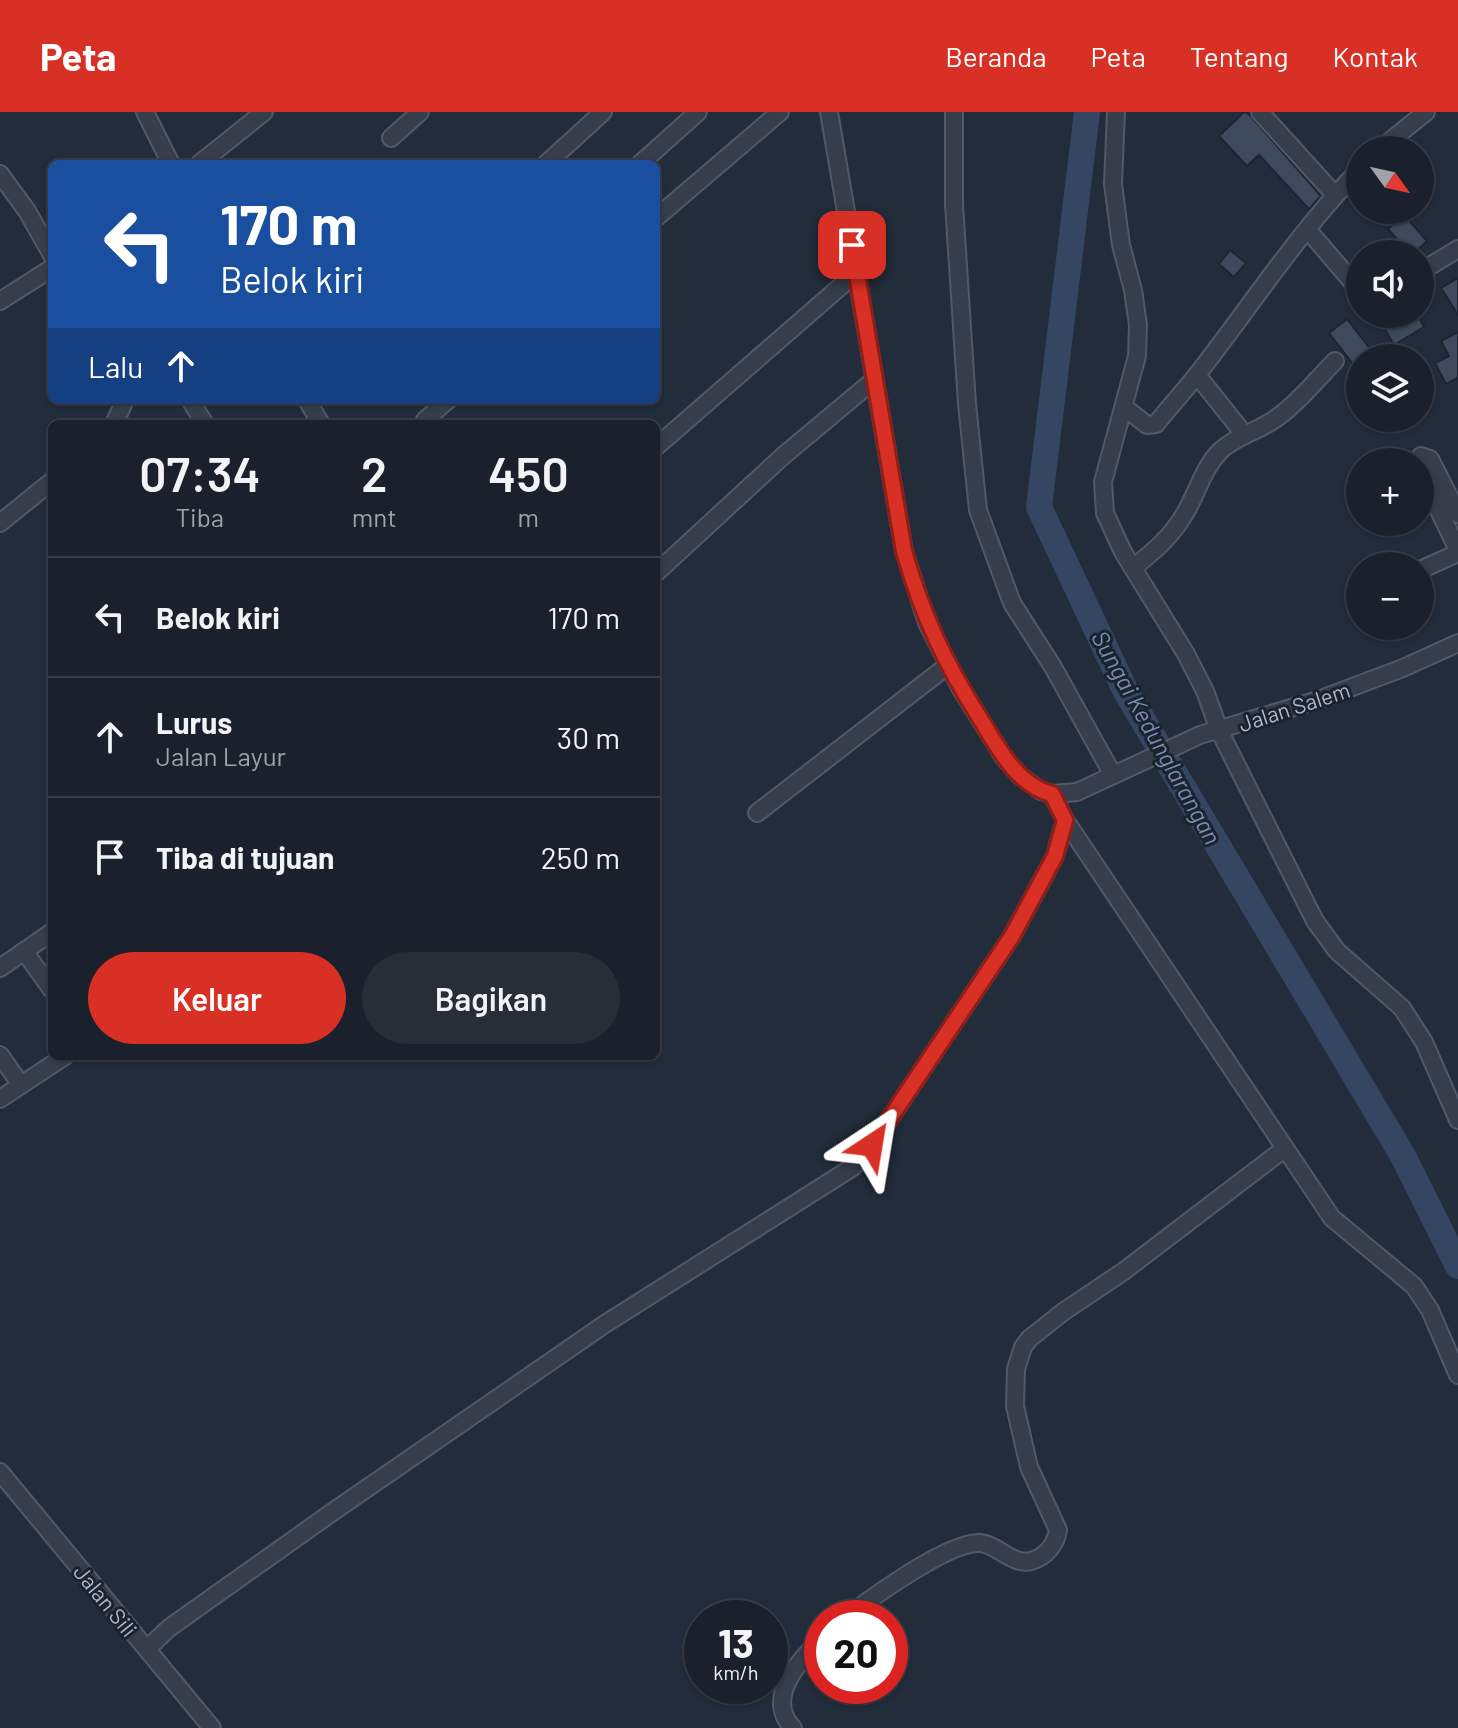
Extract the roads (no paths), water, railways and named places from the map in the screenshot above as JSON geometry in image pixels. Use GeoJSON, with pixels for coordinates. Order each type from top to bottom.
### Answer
{"type":"FeatureCollection","features":[{"type":"Feature","properties":{"kind":"street"},"geometry":{"type":"LineString","coordinates":[[145,112],[169,160]]}},
{"type":"Feature","properties":{"kind":"street"},"geometry":{"type":"LineString","coordinates":[[204,160],[264,112]]}},
{"type":"Feature","properties":{"kind":"street"},"geometry":{"type":"LineString","coordinates":[[391,138],[420,112]]}},
{"type":"Feature","properties":{"kind":"street"},"geometry":{"type":"LineString","coordinates":[[550,160],[603,112]]}},
{"type":"Feature","properties":{"kind":"street"},"geometry":{"type":"LineString","coordinates":[[644,160],[698,112]]}},
{"type":"Feature","properties":{"kind":"street"},"geometry":{"type":"LineString","coordinates":[[660,215],[780,112]]}},
{"type":"Feature","properties":{"kind":"street"},"geometry":{"type":"LineString","coordinates":[[829,112],[904,551],[927,623],[947,666],[1003,756],[1019,775],[1041,791],[1052,794],[1065,820],[1332,1218],[1414,1286],[1430,1310],[1458,1375]]}},
{"type":"Feature","properties":{"kind":"street"},"geometry":{"type":"LineString","coordinates":[[954,112],[955,218],[967,404],[978,510],[1012,603],[1053,667],[1113,775]]}},
{"type":"Feature","properties":{"kind":"street"},"geometry":{"type":"LineString","coordinates":[[1116,112],[1113,184],[1121,245],[1138,325],[1137,356],[1103,482],[1105,513],[1133,568],[1193,666],[1219,730],[1315,921],[1337,951],[1402,1008],[1424,1042],[1458,1120]]}},
{"type":"Feature","properties":{"kind":"street"},"geometry":{"type":"LineString","coordinates":[[1260,112],[1335,195]]}},
{"type":"Feature","properties":{"kind":"street"},"geometry":{"type":"LineString","coordinates":[[1396,136],[1426,112]]}},
{"type":"Feature","properties":{"kind":"street"},"geometry":{"type":"LineString","coordinates":[[0,174],[27,211],[48,248]]}},
{"type":"Feature","properties":{"kind":"street"},"geometry":{"type":"LineString","coordinates":[[1124,407],[1147,425],[1156,424],[1346,184]]}},
{"type":"Feature","properties":{"kind":"street"},"geometry":{"type":"LineString","coordinates":[[1308,230],[1346,275]]}},
{"type":"Feature","properties":{"kind":"street"},"geometry":{"type":"LineString","coordinates":[[1434,264],[1458,249]]}},
{"type":"Feature","properties":{"kind":"street"},"geometry":{"type":"LineString","coordinates":[[0,301],[48,271]]}},
{"type":"Feature","properties":{"kind":"street"},"geometry":{"type":"LineString","coordinates":[[660,444],[856,273]]}},
{"type":"Feature","properties":{"kind":"street"},"geometry":{"type":"LineString","coordinates":[[1133,568],[1160,546],[1185,514],[1205,471],[1219,453],[1244,434],[1281,416],[1335,361]]}},
{"type":"Feature","properties":{"kind":"street"},"geometry":{"type":"LineString","coordinates":[[1197,375],[1244,434]]}},
{"type":"Feature","properties":{"kind":"street"},"geometry":{"type":"LineString","coordinates":[[660,569],[783,456],[874,380]]}},
{"type":"Feature","properties":{"kind":"street"},"geometry":{"type":"LineString","coordinates":[[425,420],[443,404]]}},
{"type":"Feature","properties":{"kind":"street"},"geometry":{"type":"LineString","coordinates":[[0,523],[48,484]]}},
{"type":"Feature","properties":{"kind":"street"},"geometry":{"type":"LineString","coordinates":[[1438,486],[1458,514]]}},
{"type":"Feature","properties":{"kind":"street"},"geometry":{"type":"LineString","coordinates":[[1434,563],[1458,552],[1438,486]]}},
{"type":"Feature","properties":{"kind":"street","name":"Jalan Salem"},"geometry":{"type":"LineString","coordinates":[[1052,794],[1077,792],[1200,735],[1318,700],[1403,668],[1458,643]]}},
{"type":"Feature","properties":{"kind":"street"},"geometry":{"type":"LineString","coordinates":[[757,813],[947,666]]}},
{"type":"Feature","properties":{"kind":"street"},"geometry":{"type":"LineString","coordinates":[[159,1638],[334,1511],[605,1324],[853,1167],[872,1145],[1012,936],[1055,856],[1065,820]]}},
{"type":"Feature","properties":{"kind":"street"},"geometry":{"type":"LineString","coordinates":[[0,968],[48,935]]}},
{"type":"Feature","properties":{"kind":"street"},"geometry":{"type":"LineString","coordinates":[[24,951],[48,984]]}},
{"type":"Feature","properties":{"kind":"street"},"geometry":{"type":"LineString","coordinates":[[0,1055],[24,1084]]}},
{"type":"Feature","properties":{"kind":"street"},"geometry":{"type":"LineString","coordinates":[[0,1099],[59,1060]]}},
{"type":"Feature","properties":{"kind":"street"},"geometry":{"type":"LineString","coordinates":[[869,1600],[898,1579],[975,1542],[1024,1562],[1047,1553],[1058,1530],[1029,1467],[1015,1406],[1016,1369],[1023,1347],[1063,1312],[1124,1271],[1284,1149]]}},
{"type":"Feature","properties":{"kind":"street","name":"Jalan Sili"},"geometry":{"type":"LineString","coordinates":[[0,1472],[159,1638],[212,1728]]}},
{"type":"Feature","properties":{"kind":"street"},"geometry":{"type":"LineString","coordinates":[[793,1728],[782,1713],[783,1695],[789,1677],[804,1660]]}},
{"type":"Feature","properties":{"kind":"waterway","name":"Sungai Kedunglarangan"},"geometry":{"type":"LineString","coordinates":[[1087,112],[1039,507],[1125,690],[1403,1156],[1458,1266]]}}]}
